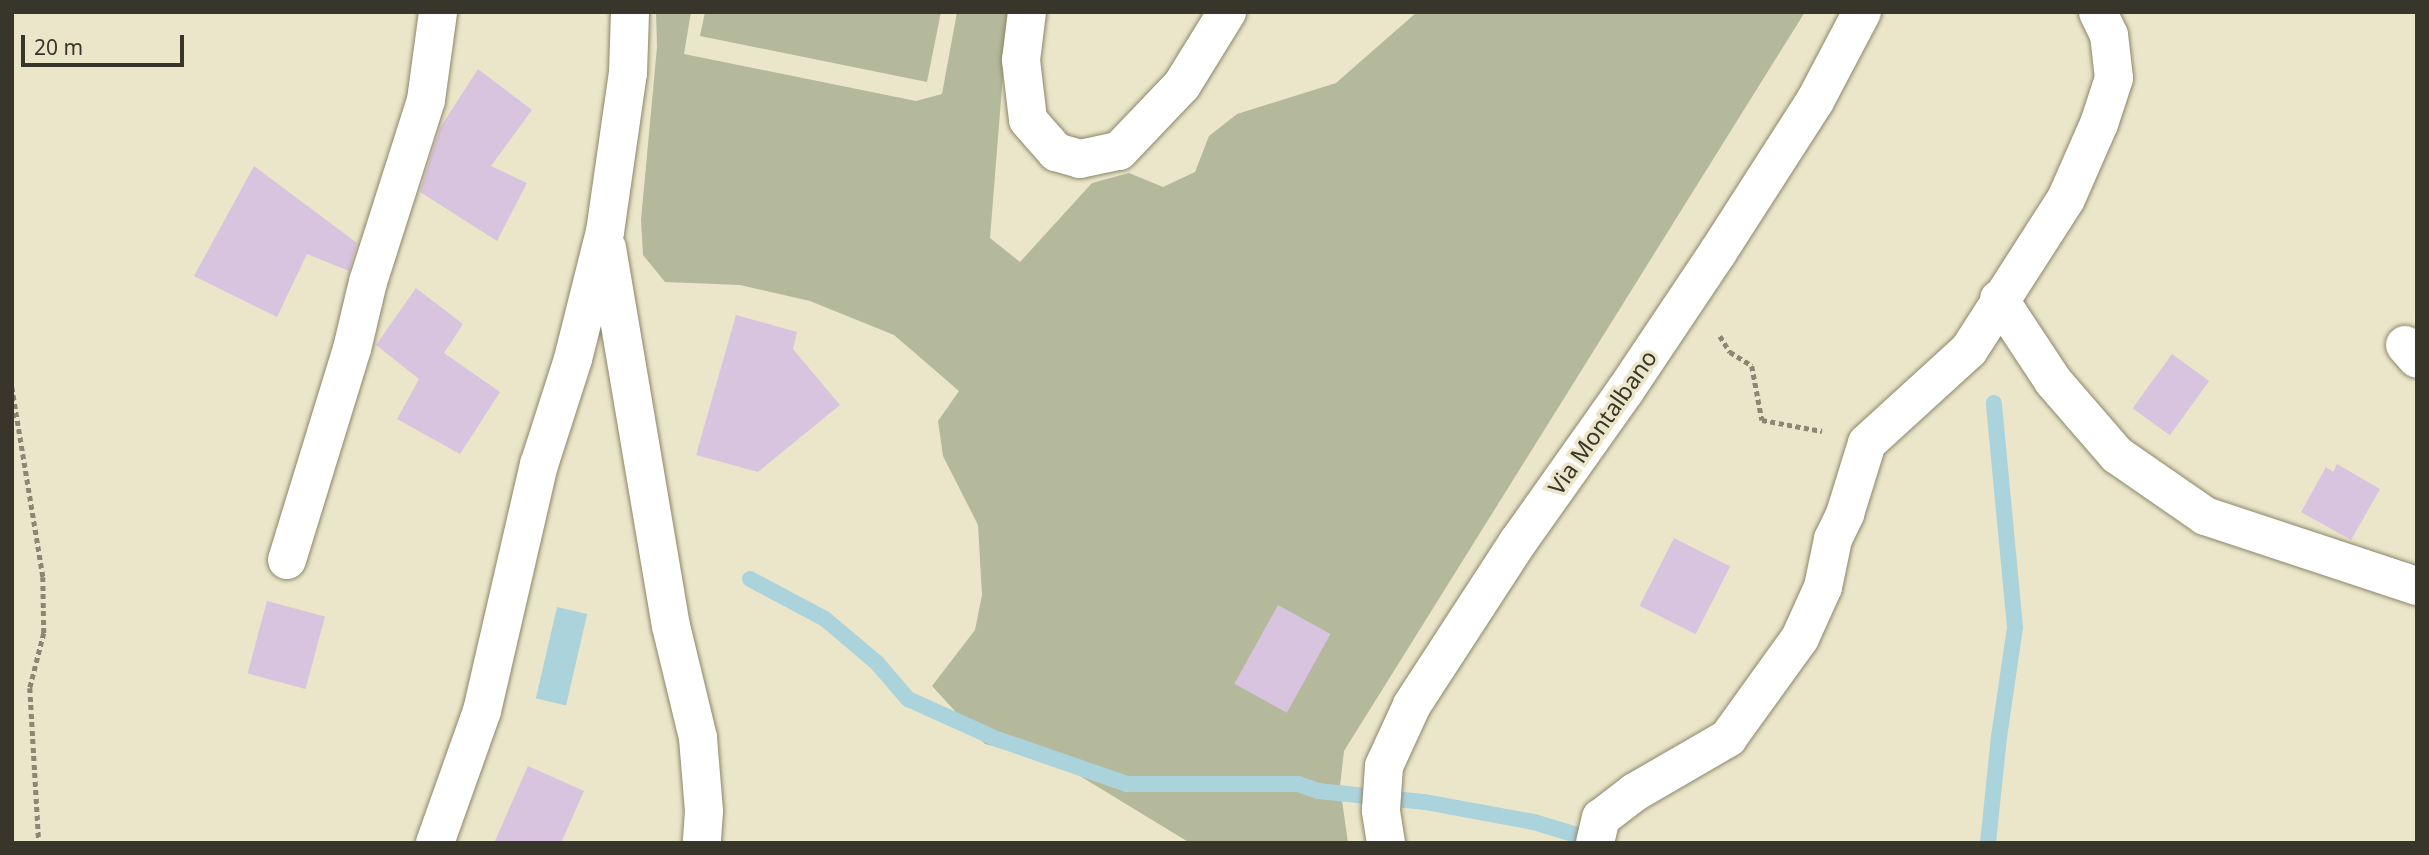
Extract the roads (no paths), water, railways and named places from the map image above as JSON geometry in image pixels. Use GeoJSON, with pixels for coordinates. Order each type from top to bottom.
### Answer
{"type":"FeatureCollection","features":[{"type":"Feature","properties":{"kind":"street"},"geometry":{"type":"LineString","coordinates":[[287,560],[352,349],[368,282],[426,100],[438,12]]}},
{"type":"Feature","properties":{"kind":"street"},"geometry":{"type":"LineString","coordinates":[[435,843],[482,711],[539,465],[573,359],[605,232],[628,73],[630,12]]}},
{"type":"Feature","properties":{"kind":"street"},"geometry":{"type":"LineString","coordinates":[[1027,12],[1021,60],[1028,120],[1056,152],[1080,159],[1119,151],[1182,85],[1227,12]]}},
{"type":"Feature","properties":{"kind":"street","name":"Via Montalbano"},"geometry":{"type":"LineString","coordinates":[[1386,843],[1381,810],[1384,766],[1412,705],[1518,542],[1625,391],[1718,252],[1815,101],[1862,12]]}},
{"type":"Feature","properties":{"kind":"street"},"geometry":{"type":"LineString","coordinates":[[1595,843],[1601,818],[1635,792],[1728,738],[1800,638],[1824,587],[1833,538],[1845,514],[1867,443],[1969,350],[1998,299],[2066,199],[2099,124],[2114,78],[2109,35],[2098,12]]}},
{"type":"Feature","properties":{"kind":"street"},"geometry":{"type":"LineString","coordinates":[[605,232],[671,626],[698,738],[704,811],[702,843]]}},
{"type":"Feature","properties":{"kind":"street"},"geometry":{"type":"LineString","coordinates":[[1998,299],[2053,382],[2117,455],[2205,516],[2417,586]]}},
{"type":"Feature","properties":{"kind":"water"},"geometry":{"type":"Polygon","coordinates":[[[557,607],[587,614],[566,706],[536,699],[557,607]]]}},
{"type":"Feature","properties":{"kind":"waterway"},"geometry":{"type":"LineString","coordinates":[[1988,843],[1999,737],[2015,627],[1994,403]]}},
{"type":"Feature","properties":{"kind":"waterway"},"geometry":{"type":"LineString","coordinates":[[750,579],[825,619],[877,663],[908,699],[997,739],[1127,784],[1298,784],[1318,791],[1425,802],[1534,822],[1596,841]]}}]}
